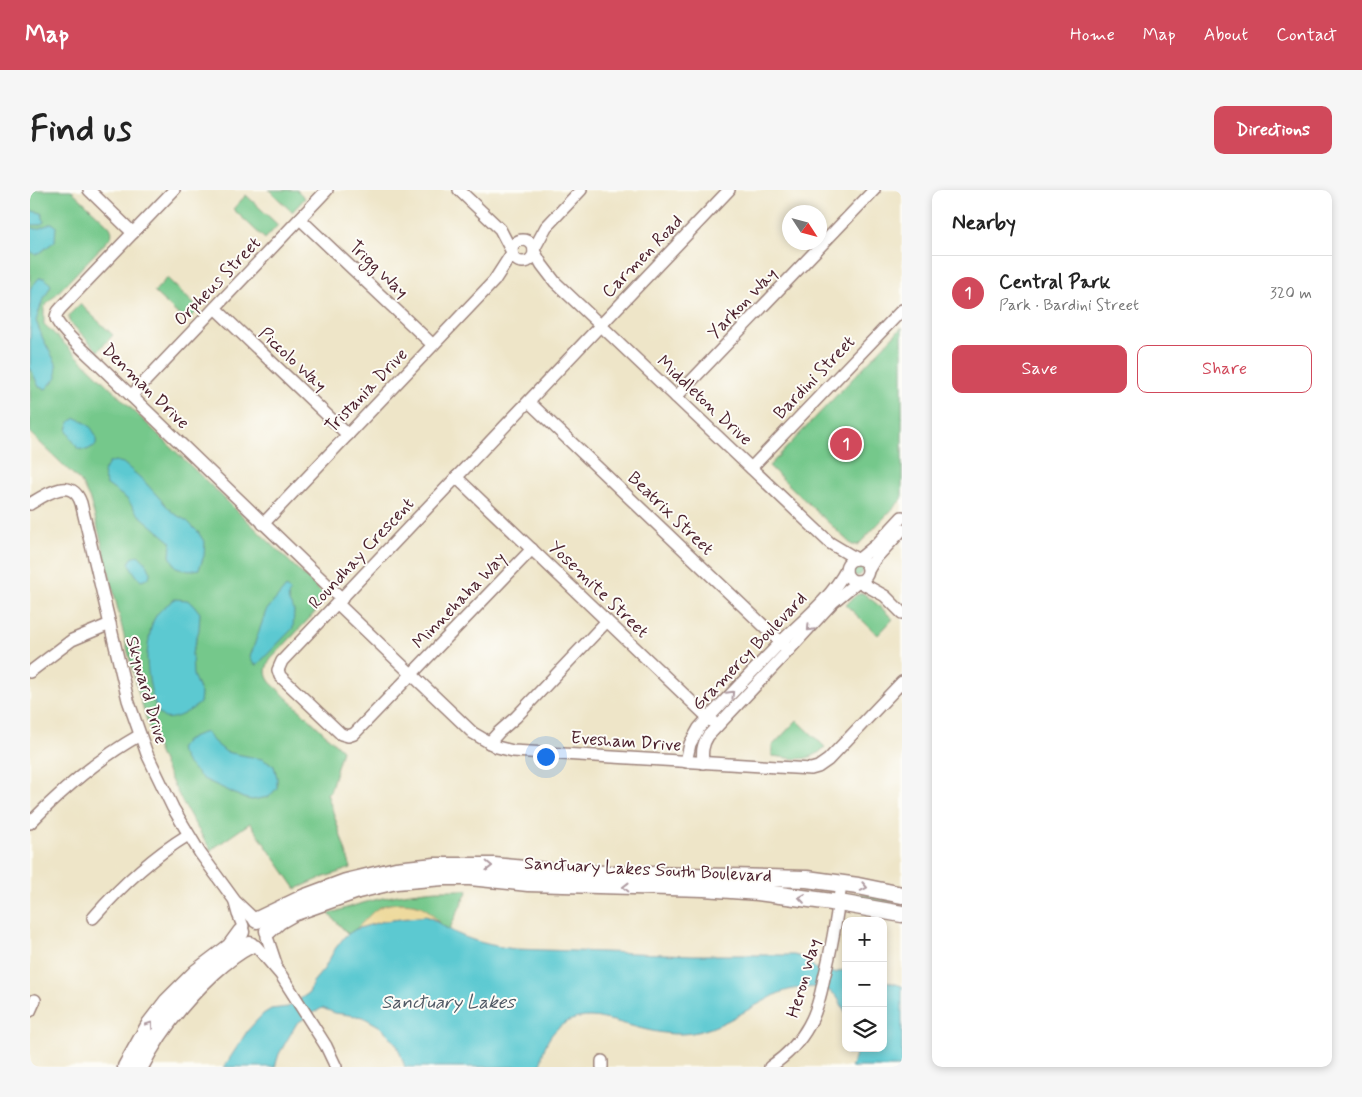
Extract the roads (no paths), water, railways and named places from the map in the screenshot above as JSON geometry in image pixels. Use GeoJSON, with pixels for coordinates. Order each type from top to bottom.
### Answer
{"type":"FeatureCollection","features":[{"type":"Feature","properties":{"kind":"street"},"geometry":{"type":"LineString","coordinates":[[90,190],[133,233]]}},
{"type":"Feature","properties":{"kind":"street","name":"Denman Drive"},"geometry":{"type":"LineString","coordinates":[[174,190],[61,308],[56,318],[58,324],[340,601]]}},
{"type":"Feature","properties":{"kind":"street","name":"Orpheus Street"},"geometry":{"type":"LineString","coordinates":[[131,396],[327,190]]}},
{"type":"Feature","properties":{"kind":"street"},"geometry":{"type":"LineString","coordinates":[[459,190],[500,229],[531,244],[534,250]]}},
{"type":"Feature","properties":{"kind":"street"},"geometry":{"type":"LineString","coordinates":[[500,229],[516,260],[524,262],[532,257],[546,227],[581,190]]}},
{"type":"Feature","properties":{"kind":"street","name":"Carmen Road"},"geometry":{"type":"LineString","coordinates":[[600,325],[729,190]]}},
{"type":"Feature","properties":{"kind":"street","name":"Yarkon Way"},"geometry":{"type":"LineString","coordinates":[[676,397],[874,190]]}},
{"type":"Feature","properties":{"kind":"street","name":"Trigg Way"},"geometry":{"type":"LineString","coordinates":[[300,219],[433,345]]}},
{"type":"Feature","properties":{"kind":"street"},"geometry":{"type":"LineString","coordinates":[[512,253],[515,244],[546,227]]}},
{"type":"Feature","properties":{"kind":"street","name":"Middleton Drive"},"geometry":{"type":"LineString","coordinates":[[534,250],[542,266],[555,282]]}},
{"type":"Feature","properties":{"kind":"street","name":"Tristania Drive"},"geometry":{"type":"LineString","coordinates":[[494,281],[512,253]]}},
{"type":"Feature","properties":{"kind":"street","name":"Middleton Drive"},"geometry":{"type":"LineString","coordinates":[[524,262],[538,269],[555,282],[830,543],[857,558]]}},
{"type":"Feature","properties":{"kind":"street","name":"Tristania Drive"},"geometry":{"type":"LineString","coordinates":[[263,524],[494,281],[514,266],[524,262]]}},
{"type":"Feature","properties":{"kind":"street","name":"Piccolo Way"},"geometry":{"type":"LineString","coordinates":[[215,308],[348,435]]}},
{"type":"Feature","properties":{"kind":"street","name":"Bardini Street"},"geometry":{"type":"LineString","coordinates":[[751,468],[902,310]]}},
{"type":"Feature","properties":{"kind":"street","name":"Roundhay Crescent"},"geometry":{"type":"LineString","coordinates":[[412,674],[357,732],[351,736],[346,736],[341,734],[282,678],[279,673],[279,667],[282,661],[600,325]]}},
{"type":"Feature","properties":{"kind":"street","name":"Beatrix Street"},"geometry":{"type":"LineString","coordinates":[[529,402],[785,646]]}},
{"type":"Feature","properties":{"kind":"street","name":"Yosemite Street"},"geometry":{"type":"LineString","coordinates":[[456,477],[718,726]]}},
{"type":"Feature","properties":{"kind":"street","name":"Skyward Drive"},"geometry":{"type":"LineString","coordinates":[[30,504],[61,488],[69,488],[79,498],[128,700],[140,735],[172,808],[188,835],[234,902],[238,914],[254,932]]}},
{"type":"Feature","properties":{"kind":"street"},"geometry":{"type":"LineString","coordinates":[[884,596],[849,578],[846,569],[849,562],[876,545],[902,517]]}},
{"type":"Feature","properties":{"kind":"street"},"geometry":{"type":"LineString","coordinates":[[857,582],[865,578],[875,559],[902,530]]}},
{"type":"Feature","properties":{"kind":"street","name":"Middleton Drive"},"geometry":{"type":"LineString","coordinates":[[830,543],[846,569]]}},
{"type":"Feature","properties":{"kind":"street","name":"Minnehaha Way"},"geometry":{"type":"LineString","coordinates":[[412,674],[532,549]]}},
{"type":"Feature","properties":{"kind":"street"},"geometry":{"type":"LineString","coordinates":[[857,558],[866,562],[868,570],[884,596],[902,613]]}},
{"type":"Feature","properties":{"kind":"street","name":"Gramercy Boulevard"},"geometry":{"type":"LineString","coordinates":[[703,763],[702,749],[708,736],[836,586],[846,569]]}},
{"type":"Feature","properties":{"kind":"street","name":"Gramercy Boulevard"},"geometry":{"type":"LineString","coordinates":[[686,762],[694,735],[709,717],[857,582]]}},
{"type":"Feature","properties":{"kind":"street","name":"Evesham Drive"},"geometry":{"type":"LineString","coordinates":[[340,601],[473,733],[493,745],[521,752],[804,770],[815,768],[828,760],[902,682]]}},
{"type":"Feature","properties":{"kind":"street"},"geometry":{"type":"LineString","coordinates":[[493,745],[499,732],[516,717],[607,621]]}},
{"type":"Feature","properties":{"kind":"street"},"geometry":{"type":"LineString","coordinates":[[30,672],[72,640],[110,624]]}},
{"type":"Feature","properties":{"kind":"street"},"geometry":{"type":"LineString","coordinates":[[30,823],[58,795],[89,769],[117,748],[140,735]]}},
{"type":"Feature","properties":{"kind":"street"},"geometry":{"type":"LineString","coordinates":[[92,919],[139,872],[188,835]]}},
{"type":"Feature","properties":{"kind":"street","name":"Sanctuary Lakes South Boulevard"},"geometry":{"type":"LineString","coordinates":[[126,1067],[150,1024],[167,1002],[197,972],[230,947],[254,932],[293,913],[378,885],[412,879],[443,877],[470,878],[568,873],[807,879],[902,895]]}},
{"type":"Feature","properties":{"kind":"street","name":"Sanctuary Lakes South Boulevard"},"geometry":{"type":"LineString","coordinates":[[512,875],[602,886],[727,889],[758,892],[902,914]]}},
{"type":"Feature","properties":{"kind":"street","name":"Heron Way"},"geometry":{"type":"LineString","coordinates":[[770,1067],[790,1051],[803,1036],[812,1019],[822,989],[833,938],[840,884]]}},
{"type":"Feature","properties":{"kind":"street"},"geometry":{"type":"LineString","coordinates":[[254,932],[326,1046],[336,1067]]}},
{"type":"Feature","properties":{"kind":"street","name":"Sanctuary Lakes South Boulevard"},"geometry":{"type":"LineString","coordinates":[[140,1067],[153,1043],[190,994],[236,952],[254,932]]}},
{"type":"Feature","properties":{"kind":"street"},"geometry":{"type":"LineString","coordinates":[[30,1011],[35,1000]]}},
{"type":"Feature","properties":{"kind":"water"},"geometry":{"type":"Polygon","coordinates":[[[30,212],[42,213],[44,222],[39,225],[32,225],[30,222],[30,212]]]}},
{"type":"Feature","properties":{"kind":"water"},"geometry":{"type":"Polygon","coordinates":[[[52,223],[56,226],[55,241],[36,255],[30,251],[30,227],[37,229],[52,223]]]}},
{"type":"Feature","properties":{"kind":"water"},"geometry":{"type":"Polygon","coordinates":[[[39,278],[45,278],[51,285],[41,305],[36,321],[56,363],[57,377],[46,389],[39,387],[30,367],[30,289],[39,278]]]}},
{"type":"Feature","properties":{"kind":"water"},"geometry":{"type":"Polygon","coordinates":[[[76,418],[88,425],[95,435],[96,445],[87,450],[78,449],[67,431],[69,422],[76,418]]]}},
{"type":"Feature","properties":{"kind":"water"},"geometry":{"type":"Polygon","coordinates":[[[115,461],[123,463],[143,480],[173,513],[187,521],[198,532],[205,543],[204,556],[199,569],[189,571],[176,567],[170,556],[171,542],[138,514],[127,499],[106,484],[103,473],[109,463],[115,461]]]}},
{"type":"Feature","properties":{"kind":"water"},"geometry":{"type":"Polygon","coordinates":[[[138,555],[147,565],[150,573],[146,579],[141,581],[129,563],[132,558],[138,555]]]}},
{"type":"Feature","properties":{"kind":"water"},"geometry":{"type":"Polygon","coordinates":[[[286,587],[291,592],[288,595],[289,602],[294,611],[293,628],[257,665],[253,663],[250,657],[266,611],[286,587]]]}},
{"type":"Feature","properties":{"kind":"water"},"geometry":{"type":"Polygon","coordinates":[[[175,599],[187,600],[200,613],[199,630],[192,653],[193,675],[201,694],[200,703],[197,706],[177,717],[167,718],[159,713],[153,698],[147,655],[150,631],[156,616],[175,599]]]}},
{"type":"Feature","properties":{"kind":"water"},"geometry":{"type":"Polygon","coordinates":[[[206,732],[226,752],[262,759],[274,766],[277,788],[269,797],[252,800],[243,798],[203,779],[186,762],[179,749],[191,738],[206,732]]]}},
{"type":"Feature","properties":{"kind":"water","name":"Sanctuary Lakes"},"geometry":{"type":"Polygon","coordinates":[[[426,916],[473,940],[515,949],[693,955],[794,955],[805,958],[819,970],[835,973],[842,970],[842,1006],[834,994],[823,989],[801,988],[788,990],[719,1025],[701,1031],[682,1034],[662,1033],[594,1017],[580,1018],[562,1025],[549,1038],[542,1056],[541,1067],[405,1067],[397,1045],[379,1026],[363,1017],[335,1013],[322,1008],[297,1023],[279,1054],[275,1067],[224,1067],[248,1030],[263,1014],[271,1009],[288,1007],[309,993],[313,982],[324,969],[345,936],[356,929],[384,921],[426,916]]]}},
{"type":"Feature","properties":{"kind":"water"},"geometry":{"type":"Polygon","coordinates":[[[887,981],[902,986],[902,1067],[851,1067],[856,1052],[887,1052],[887,981]]]}},
{"type":"Feature","properties":{"kind":"place","name":"Central Park"},"geometry":{"type":"Point","coordinates":[846,444]}}]}
